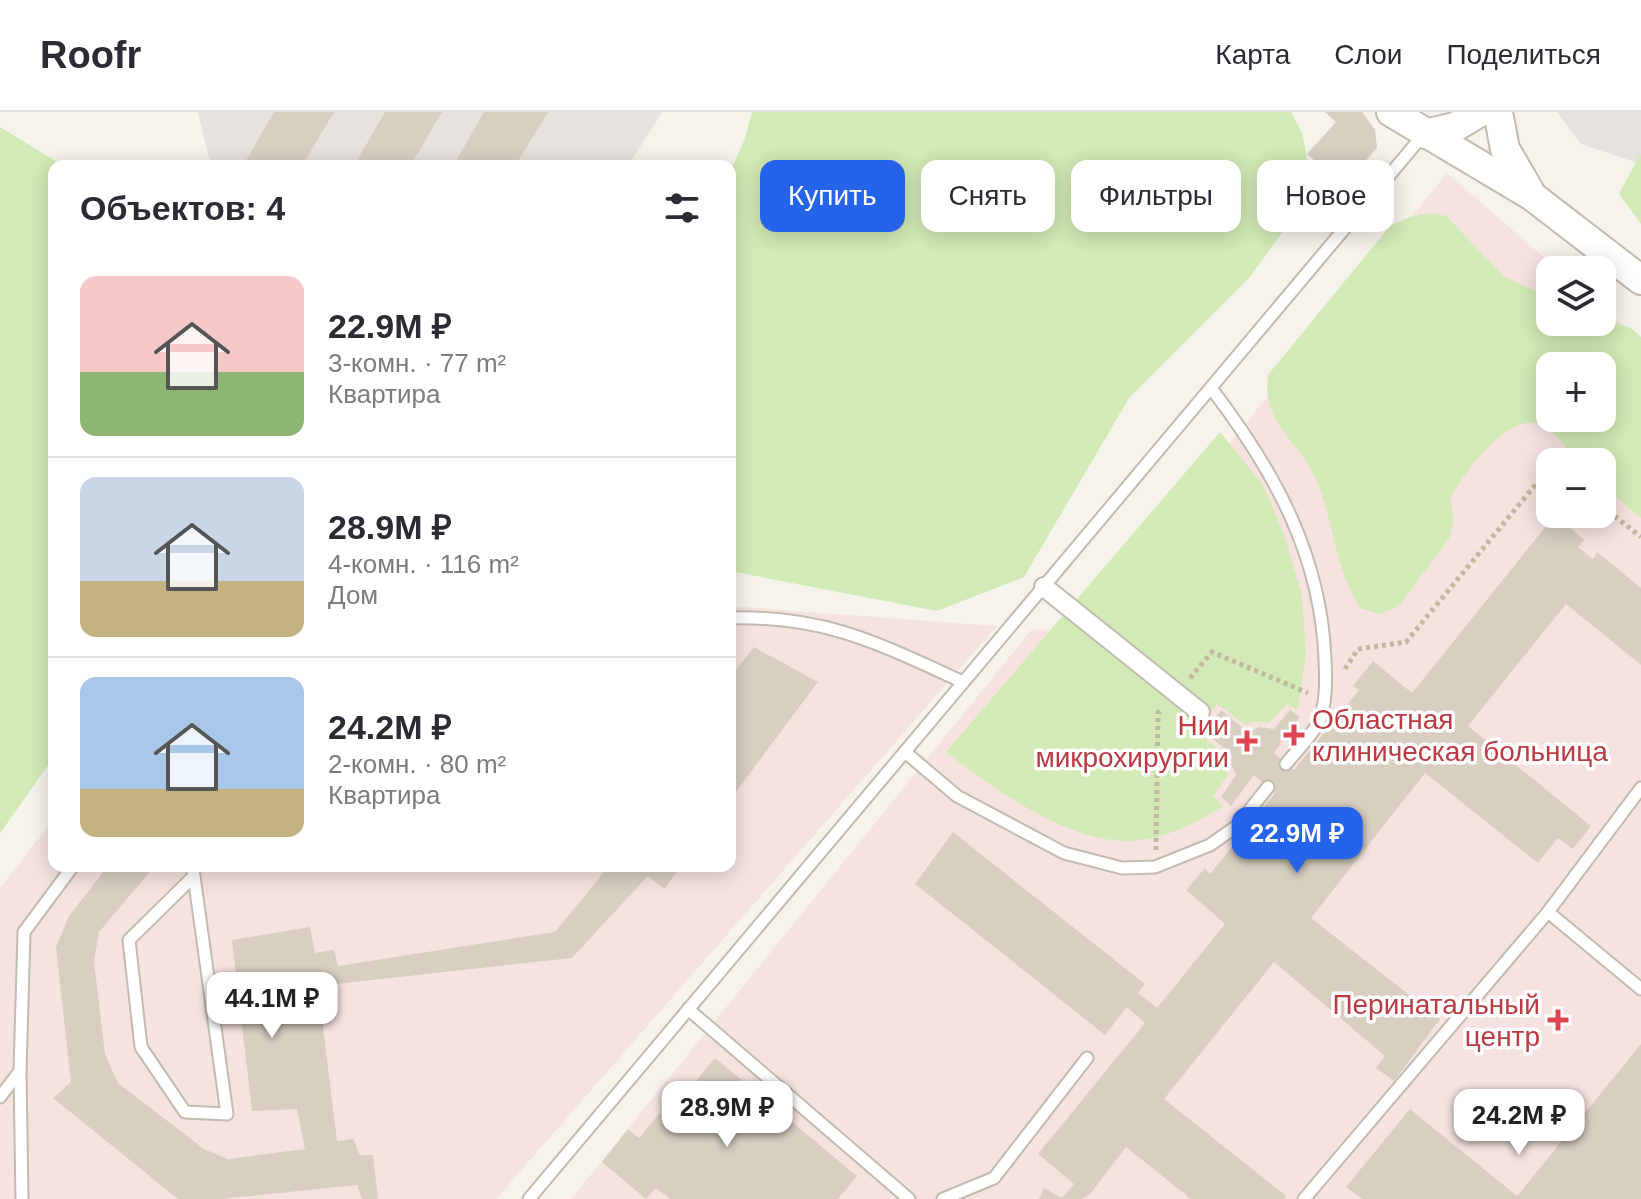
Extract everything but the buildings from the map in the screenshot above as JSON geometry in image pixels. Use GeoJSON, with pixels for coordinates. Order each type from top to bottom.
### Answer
{"type":"FeatureCollection","features":[{"type":"Feature","properties":{"kind":"street"},"geometry":{"type":"LineString","coordinates":[[1391,112],[1532,196],[1641,280]]}},
{"type":"Feature","properties":{"kind":"street"},"geometry":{"type":"LineString","coordinates":[[1425,134],[1455,127],[1480,112]]}},
{"type":"Feature","properties":{"kind":"street"},"geometry":{"type":"LineString","coordinates":[[1498,112],[1505,149],[1532,196]]}},
{"type":"Feature","properties":{"kind":"street"},"geometry":{"type":"LineString","coordinates":[[1044,587],[1200,712]]}},
{"type":"Feature","properties":{"kind":"lane"},"geometry":{"type":"LineString","coordinates":[[529,1199],[1425,134]]}},
{"type":"Feature","properties":{"kind":"lane"},"geometry":{"type":"LineString","coordinates":[[1211,388],[1268,467],[1296,525],[1320,595],[1325,635],[1324,699],[1318,724],[1286,764]]}},
{"type":"Feature","properties":{"kind":"lane"},"geometry":{"type":"LineString","coordinates":[[736,618],[761,617],[829,626],[878,641],[963,682]]}},
{"type":"Feature","properties":{"kind":"lane"},"geometry":{"type":"LineString","coordinates":[[905,752],[957,796],[1064,853],[1122,868],[1155,867],[1210,845],[1237,826],[1268,787]]}},
{"type":"Feature","properties":{"kind":"lane"},"geometry":{"type":"LineString","coordinates":[[1304,1199],[1548,912],[1641,788]]}},
{"type":"Feature","properties":{"kind":"lane"},"geometry":{"type":"LineString","coordinates":[[22,1199],[20,1071],[24,932],[69,872]]}},
{"type":"Feature","properties":{"kind":"lane"},"geometry":{"type":"LineString","coordinates":[[192,872],[129,940],[141,1047],[185,1112],[227,1114],[193,872]]}},
{"type":"Feature","properties":{"kind":"lane"},"geometry":{"type":"LineString","coordinates":[[1548,912],[1641,989]]}},
{"type":"Feature","properties":{"kind":"lane"},"geometry":{"type":"LineString","coordinates":[[688,1009],[909,1199]]}},
{"type":"Feature","properties":{"kind":"lane"},"geometry":{"type":"LineString","coordinates":[[943,1199],[994,1178],[1087,1058]]}},
{"type":"Feature","properties":{"kind":"lane"},"geometry":{"type":"LineString","coordinates":[[0,1097],[20,1071]]}},
{"type":"Feature","properties":{"kind":"path"},"geometry":{"type":"LineString","coordinates":[[1324,699],[1358,649],[1406,642],[1536,484]]}},
{"type":"Feature","properties":{"kind":"path"},"geometry":{"type":"LineString","coordinates":[[1616,517],[1641,537]]}},
{"type":"Feature","properties":{"kind":"shaded area"},"geometry":{"type":"Polygon","coordinates":[[[198,112],[662,112],[632,160],[210,160],[198,112]]]}},
{"type":"Feature","properties":{"kind":"shaded area"},"geometry":{"type":"Polygon","coordinates":[[[1557,112],[1641,112],[1641,164],[1581,144],[1557,112]]]}},
{"type":"Feature","properties":{"kind":"shaded area","name":"Областная клиническая больница"},"geometry":{"type":"Polygon","coordinates":[[[1447,173],[1543,256],[1536,256],[1536,336],[1616,336],[1616,319],[1641,341],[1641,1199],[571,1199],[1032,629],[1078,632],[1447,173]]]}},
{"type":"Feature","properties":{"kind":"shaded area"},"geometry":{"type":"Polygon","coordinates":[[[736,606],[997,626],[496,1199],[0,1199],[0,888],[48,827],[48,872],[736,872],[736,606]]]}},
{"type":"Feature","properties":{"kind":"green space"},"geometry":{"type":"Polygon","coordinates":[[[752,112],[1291,112],[1302,133],[1307,160],[1257,160],[1257,232],[1282,232],[1249,278],[1129,398],[1024,577],[937,611],[736,572],[735,160],[752,112]]]}},
{"type":"Feature","properties":{"kind":"green space"},"geometry":{"type":"Polygon","coordinates":[[[0,127],[54,160],[48,160],[48,765],[0,833],[0,127]]]}},
{"type":"Feature","properties":{"kind":"green space"},"geometry":{"type":"Polygon","coordinates":[[[1641,155],[1641,224],[1619,194],[1641,155]]]}},
{"type":"Feature","properties":{"kind":"green space"},"geometry":{"type":"Polygon","coordinates":[[[1433,213],[1446,216],[1505,277],[1536,291],[1536,336],[1616,336],[1616,323],[1631,328],[1641,337],[1641,518],[1616,497],[1616,448],[1566,448],[1552,432],[1616,432],[1616,352],[1536,352],[1536,423],[1511,428],[1475,462],[1450,498],[1454,520],[1449,539],[1398,607],[1379,614],[1360,608],[1352,593],[1316,479],[1276,419],[1267,392],[1268,375],[1385,232],[1394,232],[1394,224],[1412,216],[1433,213]]]}},
{"type":"Feature","properties":{"kind":"green space"},"geometry":{"type":"Polygon","coordinates":[[[1220,432],[1263,485],[1285,537],[1302,596],[1306,656],[1297,710],[1287,704],[1269,723],[1253,721],[1246,725],[1217,704],[1196,730],[1224,754],[1224,768],[1228,775],[1213,796],[1223,806],[1213,812],[1180,829],[1144,840],[1108,840],[1083,834],[1033,812],[946,752],[1220,432]]]}},
{"type":"Feature","properties":{"kind":"place","name":"Областная клиническая больница"},"geometry":{"type":"Point","coordinates":[1294,735]}},
{"type":"Feature","properties":{"kind":"place","name":"Нии микрохирургии"},"geometry":{"type":"Point","coordinates":[1247,741]}},
{"type":"Feature","properties":{"kind":"place","name":"Перинатальный центр"},"geometry":{"type":"Point","coordinates":[1558,1020]}}]}
